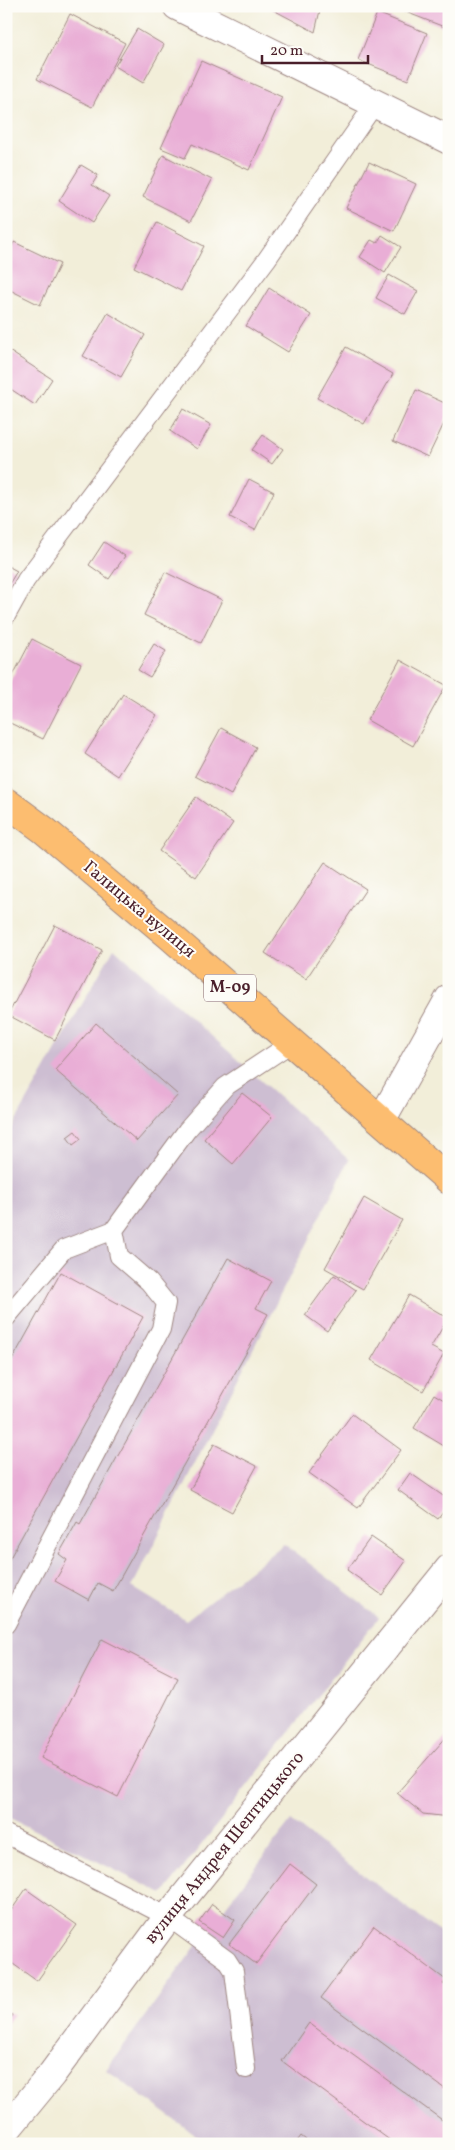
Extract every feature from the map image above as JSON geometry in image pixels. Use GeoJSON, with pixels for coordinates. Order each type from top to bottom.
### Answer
{"type":"FeatureCollection","features":[{"type":"Feature","properties":{"kind":"main road","name":"Галицька вулиця"},"geometry":{"type":"LineString","coordinates":[[6,802],[44,830],[293,1042],[449,1180]]}},
{"type":"Feature","properties":{"kind":"street"},"geometry":{"type":"LineString","coordinates":[[178,6],[374,105],[449,140]]}},
{"type":"Feature","properties":{"kind":"street"},"geometry":{"type":"LineString","coordinates":[[382,1119],[449,999]]}},
{"type":"Feature","properties":{"kind":"street","name":"вулиця Андрея Шептицького"},"geometry":{"type":"LineString","coordinates":[[6,2130],[52,2074],[168,1917],[449,1569]]}},
{"type":"Feature","properties":{"kind":"lane"},"geometry":{"type":"LineString","coordinates":[[6,616],[26,580],[267,259],[374,105]]}},
{"type":"Feature","properties":{"kind":"lane"},"geometry":{"type":"LineString","coordinates":[[6,1318],[64,1249],[114,1230],[187,1130],[225,1087],[293,1042]]}},
{"type":"Feature","properties":{"kind":"lane"},"geometry":{"type":"LineString","coordinates":[[6,1624],[162,1329],[166,1303],[149,1282],[118,1256],[114,1230]]}},
{"type":"Feature","properties":{"kind":"lane"},"geometry":{"type":"LineString","coordinates":[[6,1834],[168,1917],[227,1960],[234,1971],[246,2069]]}},
{"type":"Feature","properties":{"kind":"shaded area"},"geometry":{"type":"Polygon","coordinates":[[[114,948],[349,1160],[132,1587],[186,1620],[284,1544],[379,1617],[163,1894],[6,1816],[6,1138],[114,948]]]}},
{"type":"Feature","properties":{"kind":"shaded area"},"geometry":{"type":"Polygon","coordinates":[[[291,1821],[449,1939],[449,2144],[208,2144],[106,2070],[206,1932],[291,1821]]]}},
{"type":"Feature","properties":{"kind":"building"},"geometry":{"type":"Polygon","coordinates":[[[6,6],[13,7],[6,22],[6,6]]]}},
{"type":"Feature","properties":{"kind":"building"},"geometry":{"type":"Polygon","coordinates":[[[266,6],[321,6],[315,32],[266,6]]]}},
{"type":"Feature","properties":{"kind":"building"},"geometry":{"type":"Polygon","coordinates":[[[390,6],[449,6],[449,24],[447,28],[390,6]]]}},
{"type":"Feature","properties":{"kind":"building"},"geometry":{"type":"Polygon","coordinates":[[[377,13],[427,33],[408,80],[358,60],[377,13]]]}},
{"type":"Feature","properties":{"kind":"building"},"geometry":{"type":"Polygon","coordinates":[[[70,14],[125,43],[92,107],[37,79],[70,14]]]}},
{"type":"Feature","properties":{"kind":"building"},"geometry":{"type":"Polygon","coordinates":[[[137,29],[164,45],[143,83],[115,66],[137,29]]]}},
{"type":"Feature","properties":{"kind":"building"},"geometry":{"type":"Polygon","coordinates":[[[201,61],[282,97],[249,170],[192,144],[185,158],[161,148],[201,61]]]}},
{"type":"Feature","properties":{"kind":"building"},"geometry":{"type":"Polygon","coordinates":[[[163,155],[212,180],[191,221],[143,197],[163,155]]]}},
{"type":"Feature","properties":{"kind":"building"},"geometry":{"type":"Polygon","coordinates":[[[369,162],[416,184],[394,231],[346,208],[369,162]]]}},
{"type":"Feature","properties":{"kind":"building"},"geometry":{"type":"Polygon","coordinates":[[[81,165],[98,175],[92,185],[109,196],[92,223],[59,201],[81,165]]]}},
{"type":"Feature","properties":{"kind":"building"},"geometry":{"type":"Polygon","coordinates":[[[157,222],[204,246],[181,291],[134,267],[157,222]]]}},
{"type":"Feature","properties":{"kind":"building"},"geometry":{"type":"Polygon","coordinates":[[[382,235],[401,247],[385,273],[360,257],[371,240],[377,243],[382,235]]]}},
{"type":"Feature","properties":{"kind":"building"},"geometry":{"type":"Polygon","coordinates":[[[14,242],[60,264],[40,305],[6,288],[6,258],[14,242]]]}},
{"type":"Feature","properties":{"kind":"building"},"geometry":{"type":"Polygon","coordinates":[[[389,275],[418,291],[405,314],[376,298],[389,275]]]}},
{"type":"Feature","properties":{"kind":"building"},"geometry":{"type":"Polygon","coordinates":[[[269,288],[311,315],[288,352],[246,326],[269,288]]]}},
{"type":"Feature","properties":{"kind":"building"},"geometry":{"type":"Polygon","coordinates":[[[108,313],[145,335],[121,377],[83,356],[108,313]]]}},
{"type":"Feature","properties":{"kind":"building"},"geometry":{"type":"Polygon","coordinates":[[[346,347],[393,374],[364,424],[317,398],[346,347]]]}},
{"type":"Feature","properties":{"kind":"building"},"geometry":{"type":"Polygon","coordinates":[[[6,349],[52,379],[35,405],[6,386],[6,349]]]}},
{"type":"Feature","properties":{"kind":"building"},"geometry":{"type":"Polygon","coordinates":[[[416,390],[449,405],[449,413],[428,457],[393,441],[416,390]]]}},
{"type":"Feature","properties":{"kind":"building"},"geometry":{"type":"Polygon","coordinates":[[[183,409],[211,425],[197,449],[170,431],[183,409]]]}},
{"type":"Feature","properties":{"kind":"building"},"geometry":{"type":"Polygon","coordinates":[[[263,435],[283,449],[272,464],[252,450],[263,435]]]}},
{"type":"Feature","properties":{"kind":"building"},"geometry":{"type":"Polygon","coordinates":[[[249,479],[274,492],[255,530],[230,517],[249,479]]]}},
{"type":"Feature","properties":{"kind":"building"},"geometry":{"type":"Polygon","coordinates":[[[104,542],[125,556],[109,579],[89,565],[104,542]]]}},
{"type":"Feature","properties":{"kind":"building"},"geometry":{"type":"Polygon","coordinates":[[[6,565],[17,571],[6,589],[6,565]]]}},
{"type":"Feature","properties":{"kind":"building"},"geometry":{"type":"Polygon","coordinates":[[[165,572],[222,600],[201,643],[144,615],[165,572]]]}},
{"type":"Feature","properties":{"kind":"building"},"geometry":{"type":"Polygon","coordinates":[[[32,639],[81,664],[43,739],[6,721],[6,689],[32,639]]]}},
{"type":"Feature","properties":{"kind":"building"},"geometry":{"type":"Polygon","coordinates":[[[154,644],[166,651],[150,677],[138,670],[154,644]]]}},
{"type":"Feature","properties":{"kind":"building"},"geometry":{"type":"Polygon","coordinates":[[[400,660],[446,685],[413,746],[367,720],[400,660]]]}},
{"type":"Feature","properties":{"kind":"building"},"geometry":{"type":"Polygon","coordinates":[[[123,694],[157,715],[118,776],[85,754],[123,694]]]}},
{"type":"Feature","properties":{"kind":"building"},"geometry":{"type":"Polygon","coordinates":[[[221,728],[256,747],[231,795],[195,776],[221,728]]]}},
{"type":"Feature","properties":{"kind":"building"},"geometry":{"type":"Polygon","coordinates":[[[196,797],[233,823],[196,877],[159,851],[196,797]]]}},
{"type":"Feature","properties":{"kind":"building"},"geometry":{"type":"Polygon","coordinates":[[[325,862],[366,889],[306,979],[265,953],[325,862]]]}},
{"type":"Feature","properties":{"kind":"building"},"geometry":{"type":"Polygon","coordinates":[[[55,925],[102,950],[55,1040],[8,1015],[55,925]]]}},
{"type":"Feature","properties":{"kind":"building"},"geometry":{"type":"Polygon","coordinates":[[[96,1023],[178,1095],[137,1141],[55,1070],[96,1023]]]}},
{"type":"Feature","properties":{"kind":"building"},"geometry":{"type":"Polygon","coordinates":[[[242,1093],[272,1117],[233,1164],[204,1139],[242,1093]]]}},
{"type":"Feature","properties":{"kind":"building"},"geometry":{"type":"Polygon","coordinates":[[[75,1131],[81,1139],[73,1145],[67,1137],[75,1131]]]}},
{"type":"Feature","properties":{"kind":"building"},"geometry":{"type":"Polygon","coordinates":[[[364,1198],[402,1220],[363,1289],[325,1268],[364,1198]]]}},
{"type":"Feature","properties":{"kind":"building"},"geometry":{"type":"Polygon","coordinates":[[[228,1258],[271,1281],[256,1308],[268,1314],[113,1591],[98,1583],[89,1600],[55,1581],[67,1560],[59,1554],[77,1522],[80,1524],[228,1258]]]}},
{"type":"Feature","properties":{"kind":"building"},"geometry":{"type":"Polygon","coordinates":[[[61,1272],[143,1317],[6,1565],[6,1371],[61,1272]]]}},
{"type":"Feature","properties":{"kind":"building"},"geometry":{"type":"Polygon","coordinates":[[[334,1275],[356,1290],[327,1331],[305,1315],[334,1275]]]}},
{"type":"Feature","properties":{"kind":"building"},"geometry":{"type":"Polygon","coordinates":[[[409,1295],[448,1318],[431,1347],[444,1354],[423,1391],[371,1360],[409,1295]]]}},
{"type":"Feature","properties":{"kind":"building"},"geometry":{"type":"Polygon","coordinates":[[[434,1394],[449,1403],[449,1449],[414,1428],[434,1394]]]}},
{"type":"Feature","properties":{"kind":"building"},"geometry":{"type":"Polygon","coordinates":[[[352,1414],[401,1450],[358,1508],[309,1473],[352,1414]]]}},
{"type":"Feature","properties":{"kind":"building"},"geometry":{"type":"Polygon","coordinates":[[[214,1444],[257,1466],[232,1512],[190,1490],[214,1444]]]}},
{"type":"Feature","properties":{"kind":"building"},"geometry":{"type":"Polygon","coordinates":[[[410,1473],[449,1500],[449,1504],[438,1519],[398,1490],[410,1473]]]}},
{"type":"Feature","properties":{"kind":"building"},"geometry":{"type":"Polygon","coordinates":[[[371,1537],[406,1561],[382,1595],[347,1570],[371,1537]]]}},
{"type":"Feature","properties":{"kind":"building"},"geometry":{"type":"Polygon","coordinates":[[[102,1639],[178,1678],[118,1797],[41,1758],[102,1639]]]}},
{"type":"Feature","properties":{"kind":"building"},"geometry":{"type":"Polygon","coordinates":[[[449,1734],[449,1817],[423,1814],[397,1793],[449,1734]]]}},
{"type":"Feature","properties":{"kind":"building"},"geometry":{"type":"Polygon","coordinates":[[[290,1864],[316,1884],[256,1964],[229,1944],[290,1864]]]}},
{"type":"Feature","properties":{"kind":"building"},"geometry":{"type":"Polygon","coordinates":[[[26,1889],[77,1925],[37,1981],[6,1959],[6,1918],[26,1889]]]}},
{"type":"Feature","properties":{"kind":"building"},"geometry":{"type":"Polygon","coordinates":[[[212,1904],[235,1920],[223,1938],[199,1922],[212,1904]]]}},
{"type":"Feature","properties":{"kind":"building"},"geometry":{"type":"Polygon","coordinates":[[[374,1926],[446,1980],[443,1984],[449,1988],[449,2092],[321,1998],[374,1926]]]}},
{"type":"Feature","properties":{"kind":"building"},"geometry":{"type":"Polygon","coordinates":[[[6,2011],[13,2015],[6,2025],[6,2011]]]}},
{"type":"Feature","properties":{"kind":"building"},"geometry":{"type":"Polygon","coordinates":[[[309,2023],[449,2125],[449,2136],[443,2144],[395,2144],[282,2061],[309,2023]]]}},
{"type":"Feature","properties":{"kind":"building"},"geometry":{"type":"Polygon","coordinates":[[[301,2136],[311,2144],[295,2144],[301,2136]]]}}]}
